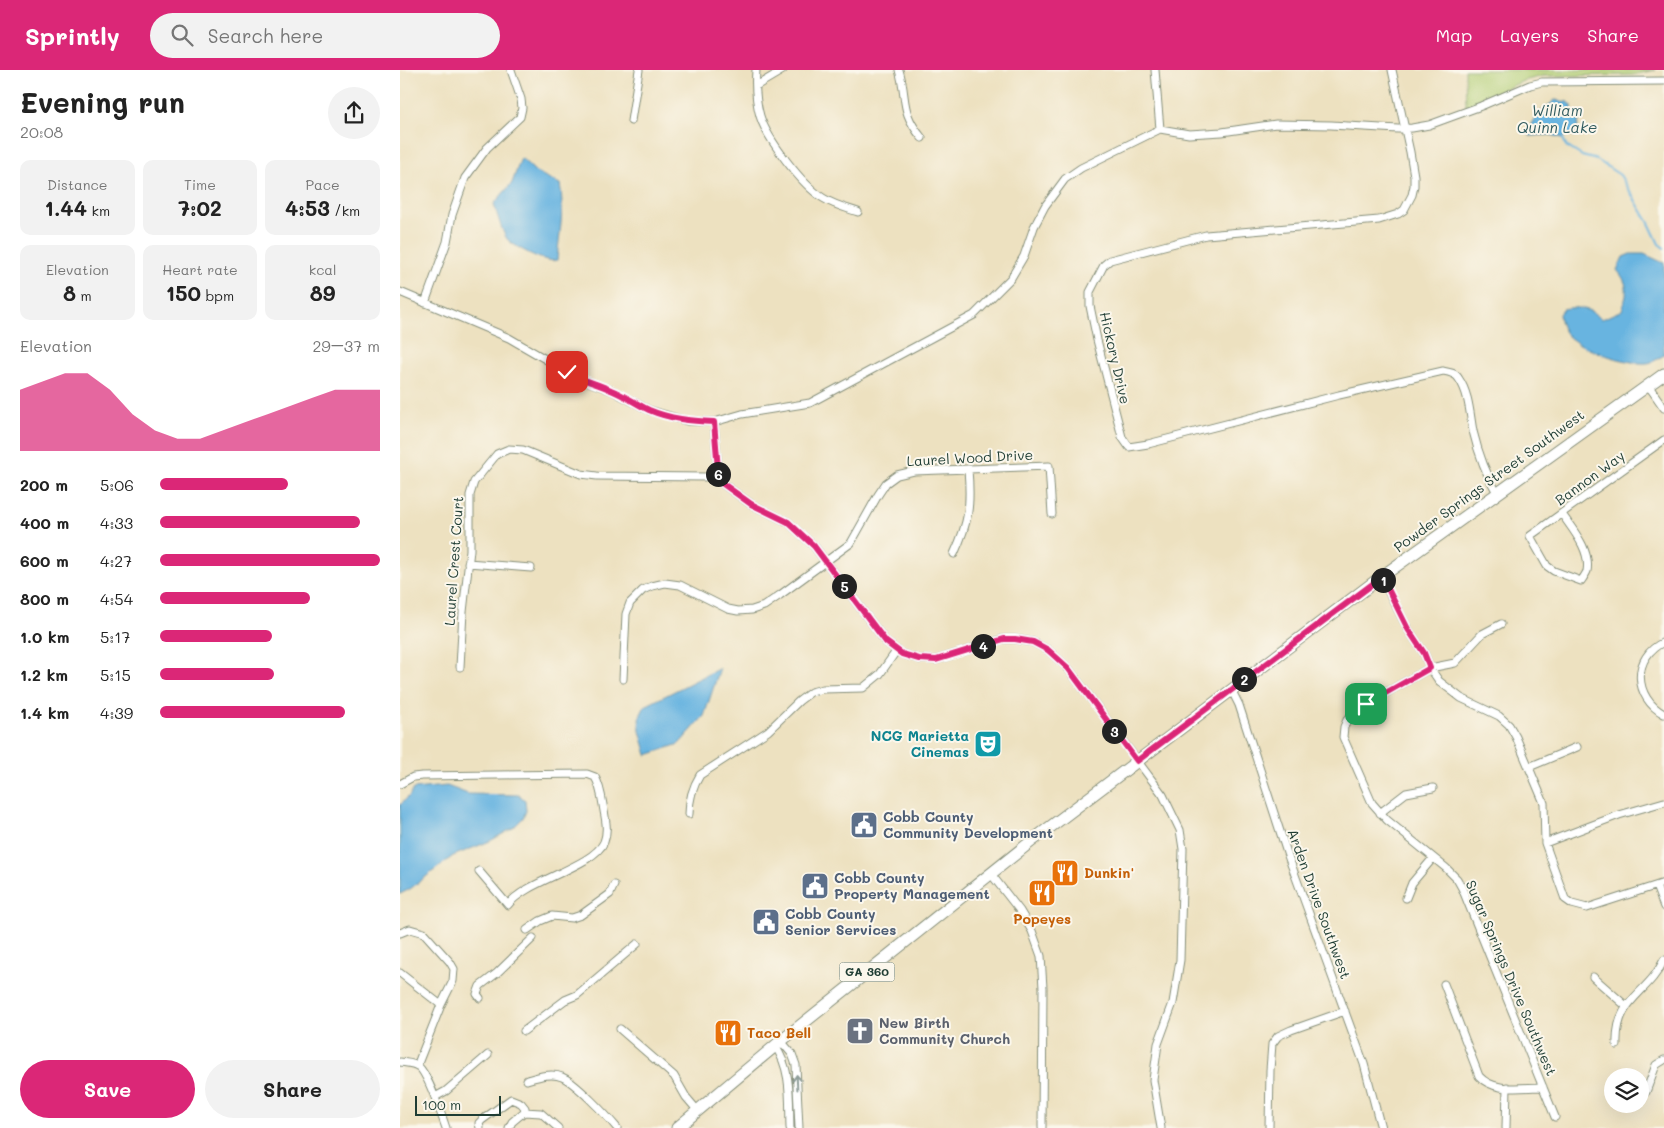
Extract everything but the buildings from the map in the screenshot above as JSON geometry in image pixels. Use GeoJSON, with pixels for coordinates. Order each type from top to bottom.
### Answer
{"type":"FeatureCollection","features":[{"type":"Feature","properties":{"kind":"main road","name":"Powder Springs Street Southwest"},"geometry":{"type":"LineString","coordinates":[[698,1111],[778,1044],[991,874],[1231,689],[1497,493],[1664,374]]}},
{"type":"Feature","properties":{"kind":"main road","name":"GA 360"},"geometry":{"type":"LineString","coordinates":[[677,1128],[698,1111]]}},
{"type":"Feature","properties":{"kind":"street"},"geometry":{"type":"LineString","coordinates":[[425,303],[447,242],[452,215],[465,178],[487,148],[520,117],[521,99],[511,70]]}},
{"type":"Feature","properties":{"kind":"street"},"geometry":{"type":"LineString","coordinates":[[631,122],[639,70]]}},
{"type":"Feature","properties":{"kind":"street"},"geometry":{"type":"LineString","coordinates":[[756,70],[760,116],[779,150],[800,177],[821,197],[834,204],[858,212]]}},
{"type":"Feature","properties":{"kind":"street"},"geometry":{"type":"LineString","coordinates":[[756,86],[783,70]]}},
{"type":"Feature","properties":{"kind":"street"},"geometry":{"type":"LineString","coordinates":[[899,70],[907,116],[922,138]]}},
{"type":"Feature","properties":{"kind":"street"},"geometry":{"type":"LineString","coordinates":[[1155,70],[1160,129]]}},
{"type":"Feature","properties":{"kind":"street","name":"Hickory Drive"},"geometry":{"type":"LineString","coordinates":[[1392,70],[1414,176],[1414,186],[1404,210],[1379,220],[1206,235],[1110,260],[1104,265],[1090,292],[1090,306],[1100,354],[1122,436],[1129,447],[1148,444],[1339,395],[1443,371],[1450,372],[1459,378],[1466,396],[1474,433],[1491,482],[1497,493]]}},
{"type":"Feature","properties":{"kind":"street"},"geometry":{"type":"LineString","coordinates":[[400,292],[509,338],[578,378],[612,390],[649,410],[687,421],[714,422],[742,414],[810,403],[974,315],[1011,278],[1024,256],[1044,206],[1065,179],[1081,168],[1160,129],[1189,134],[1222,132],[1276,124],[1404,129],[1429,125],[1542,82],[1664,81]]}},
{"type":"Feature","properties":{"kind":"street"},"geometry":{"type":"LineString","coordinates":[[1648,385],[1664,408]]}},
{"type":"Feature","properties":{"kind":"street"},"geometry":{"type":"LineString","coordinates":[[714,422],[719,481],[751,504],[788,522],[808,539],[886,642],[902,654],[919,659],[936,660],[1004,639],[1033,642],[1048,650],[1068,668],[1168,803],[1180,830],[1183,849],[1180,960],[1177,984],[1173,1003],[1158,1044],[1153,1080],[1161,1128]]}},
{"type":"Feature","properties":{"kind":"street","name":"Bannon Way"},"geometry":{"type":"LineString","coordinates":[[1562,514],[1581,544],[1587,561],[1587,572],[1581,581],[1554,571],[1547,566],[1530,536],[1664,440]]}},
{"type":"Feature","properties":{"kind":"street","name":"Laurel Crest Court"},"geometry":{"type":"LineString","coordinates":[[460,667],[468,563],[470,495],[474,482],[497,454],[509,449],[523,450],[581,474],[597,476],[707,477],[719,481]]}},
{"type":"Feature","properties":{"kind":"street","name":"Laurel Wood Drive"},"geometry":{"type":"LineString","coordinates":[[623,679],[626,614],[630,603],[643,590],[665,582],[680,585],[728,609],[738,611],[752,610],[764,606],[851,543],[886,483],[897,475],[914,472],[1049,466],[1052,514]]}},
{"type":"Feature","properties":{"kind":"street"},"geometry":{"type":"LineString","coordinates":[[954,554],[964,532],[968,512],[970,495],[968,469]]}},
{"type":"Feature","properties":{"kind":"street"},"geometry":{"type":"LineString","coordinates":[[468,563],[531,568]]}},
{"type":"Feature","properties":{"kind":"street"},"geometry":{"type":"LineString","coordinates":[[1382,577],[1408,629],[1424,653],[1430,668],[1440,681],[1453,693],[1499,716],[1505,721],[1516,737],[1545,807],[1545,843],[1565,899],[1578,906],[1587,908],[1664,883]]}},
{"type":"Feature","properties":{"kind":"street","name":"Sugar Springs Drive Southwest"},"geometry":{"type":"LineString","coordinates":[[1501,624],[1482,634],[1455,663],[1430,668],[1357,709],[1350,715],[1344,727],[1344,742],[1368,797],[1380,813],[1457,879],[1467,898],[1555,1117]]}},
{"type":"Feature","properties":{"kind":"street"},"geometry":{"type":"LineString","coordinates":[[1664,642],[1653,648],[1648,654],[1641,666],[1639,676],[1644,695],[1654,708],[1664,714]]}},
{"type":"Feature","properties":{"kind":"street"},"geometry":{"type":"LineString","coordinates":[[689,814],[693,786],[700,776],[768,731],[799,701],[812,692],[823,689],[863,688],[880,674],[897,650]]}},
{"type":"Feature","properties":{"kind":"street","name":"Arden Drive Southwest"},"geometry":{"type":"LineString","coordinates":[[1231,689],[1239,706],[1287,853],[1364,1064],[1381,1128]]}},
{"type":"Feature","properties":{"kind":"street"},"geometry":{"type":"LineString","coordinates":[[1529,767],[1577,746]]}},
{"type":"Feature","properties":{"kind":"street"},"geometry":{"type":"LineString","coordinates":[[400,784],[413,777],[422,776],[587,774],[596,777],[606,820],[606,836],[603,844],[590,856],[517,897],[508,905],[479,872]]}},
{"type":"Feature","properties":{"kind":"street"},"geometry":{"type":"LineString","coordinates":[[1380,813],[1406,794],[1433,788]]}},
{"type":"Feature","properties":{"kind":"street"},"geometry":{"type":"LineString","coordinates":[[1545,843],[1664,802]]}},
{"type":"Feature","properties":{"kind":"street"},"geometry":{"type":"LineString","coordinates":[[1406,898],[1412,883],[1433,858]]}},
{"type":"Feature","properties":{"kind":"street"},"geometry":{"type":"LineString","coordinates":[[991,874],[1020,911],[1032,931],[1040,956],[1043,988],[1042,1128]]}},
{"type":"Feature","properties":{"kind":"street"},"geometry":{"type":"LineString","coordinates":[[527,930],[540,921],[552,916],[572,918],[580,915],[610,894],[614,884]]}},
{"type":"Feature","properties":{"kind":"street"},"geometry":{"type":"LineString","coordinates":[[1656,886],[1664,907]]}},
{"type":"Feature","properties":{"kind":"street"},"geometry":{"type":"LineString","coordinates":[[400,933],[410,929],[424,933],[454,970],[453,981],[441,1005],[417,1066]]}},
{"type":"Feature","properties":{"kind":"street"},"geometry":{"type":"LineString","coordinates":[[480,998],[477,994],[480,986],[497,973],[534,938]]}},
{"type":"Feature","properties":{"kind":"street"},"geometry":{"type":"LineString","coordinates":[[524,1031],[565,1000],[577,995],[637,944]]}},
{"type":"Feature","properties":{"kind":"street"},"geometry":{"type":"LineString","coordinates":[[1617,1046],[1618,1026],[1626,1006],[1654,976],[1664,960]]}},
{"type":"Feature","properties":{"kind":"street"},"geometry":{"type":"LineString","coordinates":[[400,973],[441,1005]]}},
{"type":"Feature","properties":{"kind":"street"},"geometry":{"type":"LineString","coordinates":[[1593,977],[1626,1006]]}},
{"type":"Feature","properties":{"kind":"street"},"geometry":{"type":"LineString","coordinates":[[1444,984],[1479,1076],[1485,1083],[1495,1087],[1508,1088],[1543,1087]]}},
{"type":"Feature","properties":{"kind":"street"},"geometry":{"type":"LineString","coordinates":[[1269,1128],[1272,1044],[1278,1036],[1291,1030],[1345,1011]]}},
{"type":"Feature","properties":{"kind":"street"},"geometry":{"type":"LineString","coordinates":[[620,1029],[674,1076],[686,1097],[698,1111]]}},
{"type":"Feature","properties":{"kind":"street"},"geometry":{"type":"LineString","coordinates":[[778,1044],[789,1079],[790,1128]]}},
{"type":"Feature","properties":{"kind":"street"},"geometry":{"type":"LineString","coordinates":[[778,1044],[790,1052],[796,1065],[799,1128]]}},
{"type":"Feature","properties":{"kind":"street"},"geometry":{"type":"LineString","coordinates":[[434,1097],[446,1091],[488,1055]]}},
{"type":"Feature","properties":{"kind":"street"},"geometry":{"type":"LineString","coordinates":[[1649,1084],[1656,1066],[1664,1060]]}},
{"type":"Feature","properties":{"kind":"street"},"geometry":{"type":"LineString","coordinates":[[400,1062],[417,1066],[421,1070],[446,1128]]}},
{"type":"Feature","properties":{"kind":"street"},"geometry":{"type":"LineString","coordinates":[[527,1080],[547,1076],[562,1077],[608,1117],[617,1128]]}},
{"type":"Feature","properties":{"kind":"street"},"geometry":{"type":"LineString","coordinates":[[1506,1128],[1508,1088]]}},
{"type":"Feature","properties":{"kind":"street"},"geometry":{"type":"LineString","coordinates":[[480,1128],[479,1124],[482,1120],[511,1100],[521,1103],[525,1108],[524,1112]]}},
{"type":"Feature","properties":{"kind":"street"},"geometry":{"type":"LineString","coordinates":[[509,1128],[512,1122],[524,1112],[541,1114],[558,1128]]}},
{"type":"Feature","properties":{"kind":"green space"},"geometry":{"type":"Polygon","coordinates":[[[1465,70],[1655,70],[1633,75],[1543,76],[1523,81],[1466,107],[1465,70]]]}},
{"type":"Feature","properties":{"kind":"water","name":"William Quinn Lake"},"geometry":{"type":"Polygon","coordinates":[[[1555,100],[1568,102],[1572,105],[1572,112],[1579,120],[1576,136],[1568,135],[1563,138],[1550,135],[1530,136],[1528,132],[1532,122],[1538,114],[1555,100]]]}},
{"type":"Feature","properties":{"kind":"water"},"geometry":{"type":"Polygon","coordinates":[[[521,158],[536,172],[560,184],[562,212],[557,260],[552,261],[539,258],[518,247],[508,240],[500,223],[494,204],[512,183],[521,158]]]}},
{"type":"Feature","properties":{"kind":"water"},"geometry":{"type":"Polygon","coordinates":[[[1630,254],[1644,254],[1664,263],[1664,355],[1649,363],[1617,359],[1582,346],[1567,335],[1559,317],[1563,309],[1570,308],[1589,310],[1602,319],[1622,310],[1626,285],[1617,270],[1623,257],[1630,254]]]}},
{"type":"Feature","properties":{"kind":"water"},"geometry":{"type":"Polygon","coordinates":[[[720,668],[704,716],[679,744],[647,755],[640,731],[639,718],[645,706],[720,668]]]}},
{"type":"Feature","properties":{"kind":"water"},"geometry":{"type":"Polygon","coordinates":[[[447,786],[468,794],[519,795],[525,800],[526,811],[523,818],[513,828],[490,841],[453,856],[410,889],[400,894],[400,805],[413,789],[447,786]]]}},
{"type":"Feature","properties":{"kind":"waterway"},"geometry":{"type":"LineString","coordinates":[[1563,138],[1566,146],[1582,156],[1597,160],[1620,175],[1649,223],[1659,244],[1664,248]]}},
{"type":"Feature","properties":{"kind":"place","name":"NCG Marietta Cinemas"},"geometry":{"type":"Point","coordinates":[988,744]}},
{"type":"Feature","properties":{"kind":"place","name":"Cobb County Community Development"},"geometry":{"type":"Point","coordinates":[864,825]}},
{"type":"Feature","properties":{"kind":"place","name":"Dunkin'"},"geometry":{"type":"Point","coordinates":[1065,873]}},
{"type":"Feature","properties":{"kind":"place","name":"Cobb County Property Management"},"geometry":{"type":"Point","coordinates":[815,886]}},
{"type":"Feature","properties":{"kind":"place","name":"Popeyes"},"geometry":{"type":"Point","coordinates":[1042,893]}},
{"type":"Feature","properties":{"kind":"place","name":"Cobb County Senior Services"},"geometry":{"type":"Point","coordinates":[766,922]}},
{"type":"Feature","properties":{"kind":"place","name":"New Birth Community Church"},"geometry":{"type":"Point","coordinates":[860,1031]}},
{"type":"Feature","properties":{"kind":"place","name":"Taco Bell"},"geometry":{"type":"Point","coordinates":[728,1033]}},
{"type":"Feature","properties":{"kind":"route"},"geometry":{"type":"LineString","coordinates":[[567,372],[612,390],[649,410],[687,421],[714,422],[719,481],[751,504],[788,522],[801,532],[814,546],[886,642],[902,654],[919,659],[936,660],[1004,639],[1033,642],[1048,650],[1068,668],[1137,761],[1382,577],[1408,629],[1424,653],[1430,668],[1366,704]]}}]}
